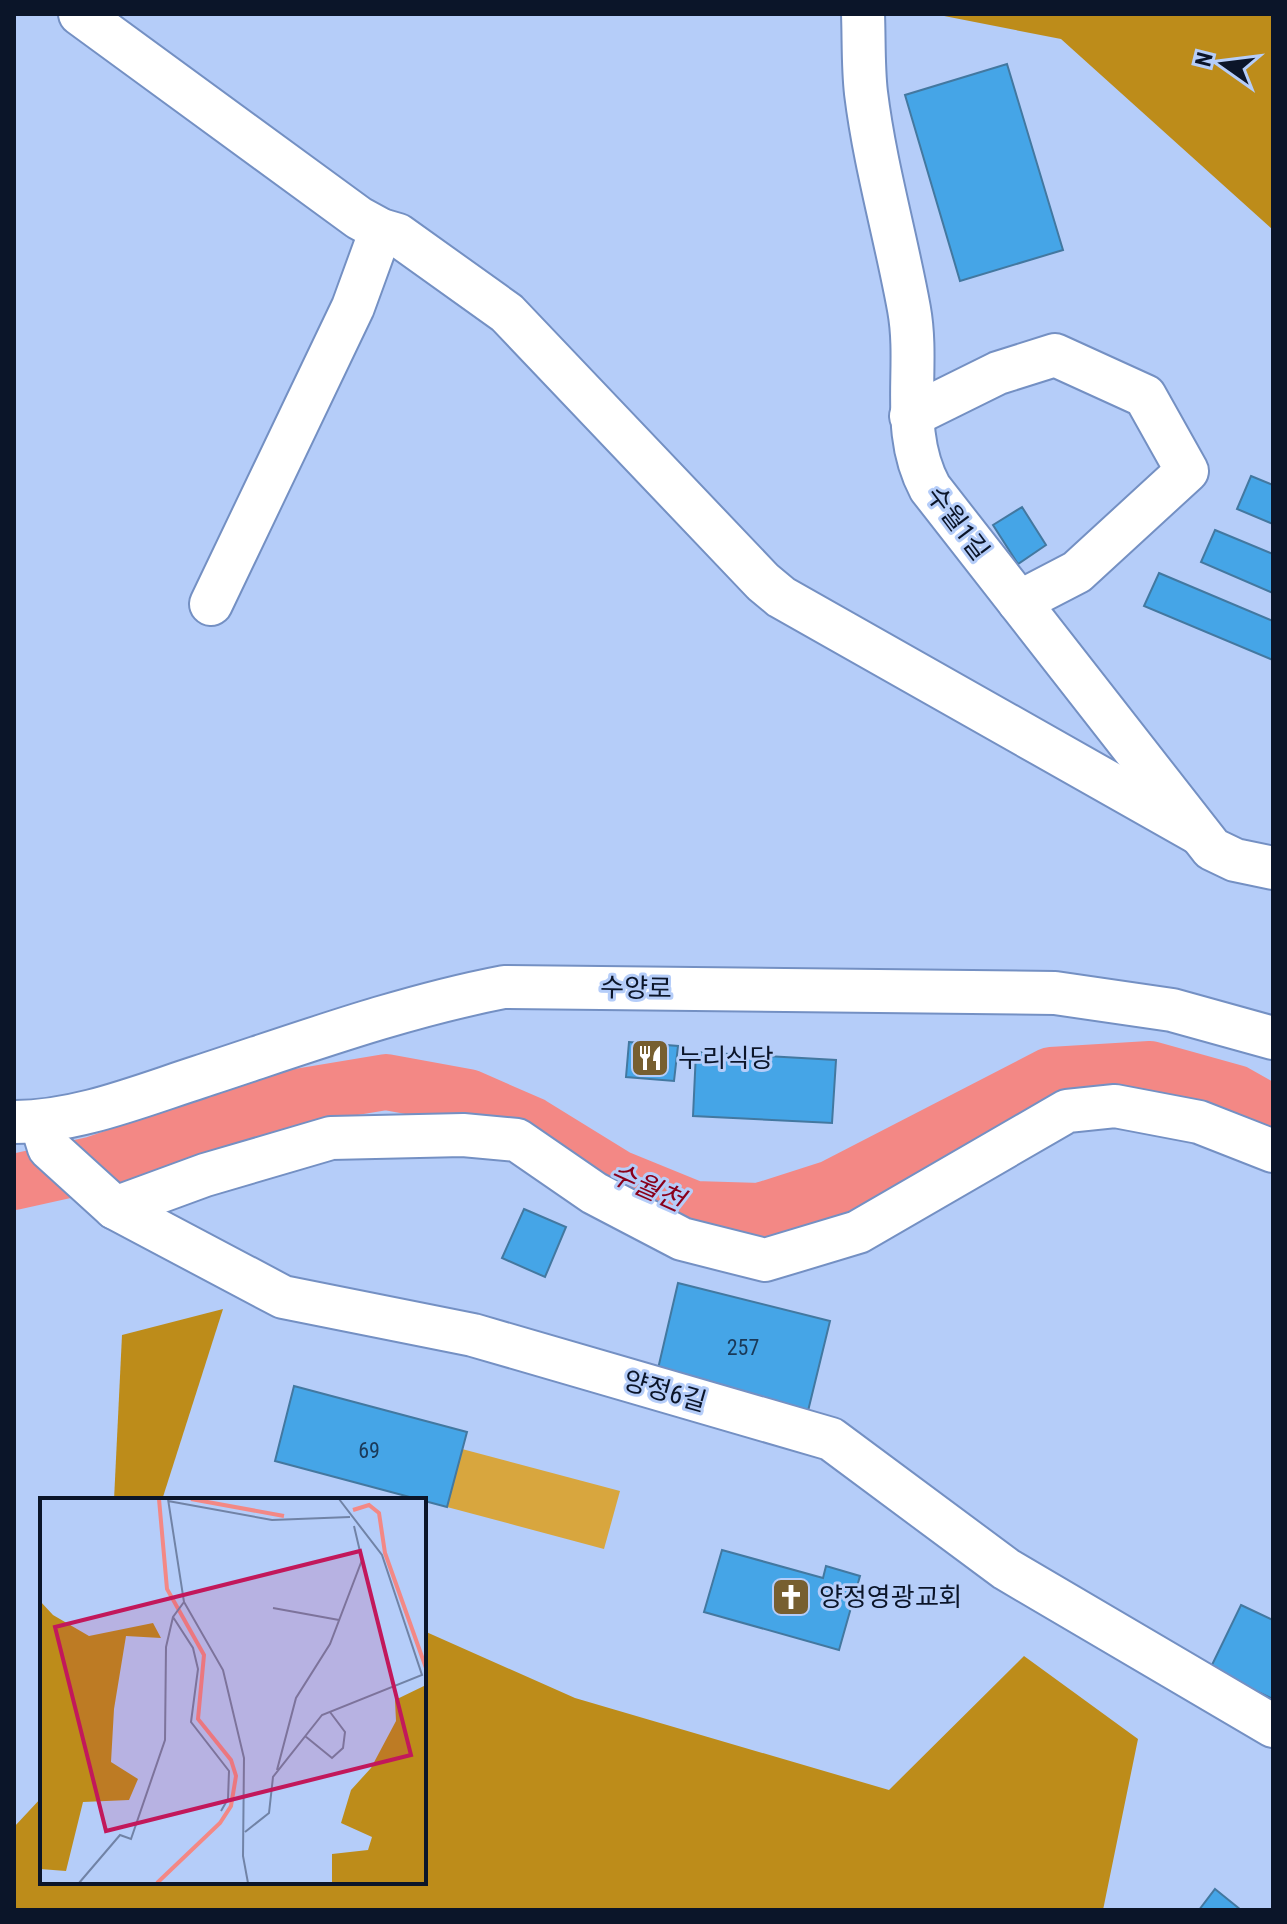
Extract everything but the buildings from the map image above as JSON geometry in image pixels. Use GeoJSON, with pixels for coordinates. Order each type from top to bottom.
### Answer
{"type":"FeatureCollection","features":[{"type":"Feature","properties":{"kind":"street"},"geometry":{"type":"LineString","coordinates":[[80,14],[252,142],[381,230],[398,235],[507,313],[763,582],[781,597],[1198,833]]}},
{"type":"Feature","properties":{"kind":"street","name":"수월1길"},"geometry":{"type":"LineString","coordinates":[[863,14],[866,92],[909,312],[913,447],[930,488],[1212,849],[1235,860],[1273,868]]}},
{"type":"Feature","properties":{"kind":"street"},"geometry":{"type":"LineString","coordinates":[[211,604],[353,307],[381,230]]}},
{"type":"Feature","properties":{"kind":"street"},"geometry":{"type":"LineString","coordinates":[[911,416],[998,373],[1055,355],[1145,396],[1187,471],[1077,572],[1019,602]]}},
{"type":"Feature","properties":{"kind":"street","name":"수양로"},"geometry":{"type":"LineString","coordinates":[[35,1131],[440,1000],[504,987],[1055,993],[1172,1010],[1273,1038]]}},
{"type":"Feature","properties":{"kind":"street"},"geometry":{"type":"LineString","coordinates":[[115,1208],[205,1175],[331,1138],[463,1135],[517,1140],[594,1193],[682,1239],[765,1260],[858,1232],[1067,1111],[1115,1106],[1199,1122],[1273,1151]]}},
{"type":"Feature","properties":{"kind":"street","name":"양정6길"},"geometry":{"type":"LineString","coordinates":[[35,1131],[115,1208],[283,1297],[473,1335],[831,1439],[1006,1569],[1273,1726]]}},
{"type":"Feature","properties":{"kind":"shaded area"},"geometry":{"type":"Polygon","coordinates":[[[934,14],[1273,14],[1273,230],[1061,39],[934,14]]]}},
{"type":"Feature","properties":{"kind":"shaded area"},"geometry":{"type":"Polygon","coordinates":[[[223,1309],[163,1498],[114,1498],[122,1335],[223,1309]]]}},
{"type":"Feature","properties":{"kind":"shaded area"},"geometry":{"type":"Polygon","coordinates":[[[462,1449],[620,1491],[604,1549],[447,1507],[462,1449]]]}},
{"type":"Feature","properties":{"kind":"shaded area"},"geometry":{"type":"Polygon","coordinates":[[[426,1632],[575,1698],[889,1790],[1024,1656],[1138,1739],[1103,1910],[14,1910],[14,1827],[40,1799],[40,1884],[426,1884],[426,1632]]]}},
{"type":"Feature","properties":{"kind":"waterway","name":"수월천"},"geometry":{"type":"LineString","coordinates":[[14,1182],[95,1164],[284,1099],[386,1082],[468,1097],[532,1125],[618,1178],[694,1209],[760,1211],[832,1188],[1051,1075],[1150,1069],[1236,1093],[1273,1114]]}},
{"type":"Feature","properties":{"kind":"place","name":"누리식당"},"geometry":{"type":"Point","coordinates":[650,1058]}},
{"type":"Feature","properties":{"kind":"place","name":"양정영광교회"},"geometry":{"type":"Point","coordinates":[791,1597]}}]}
